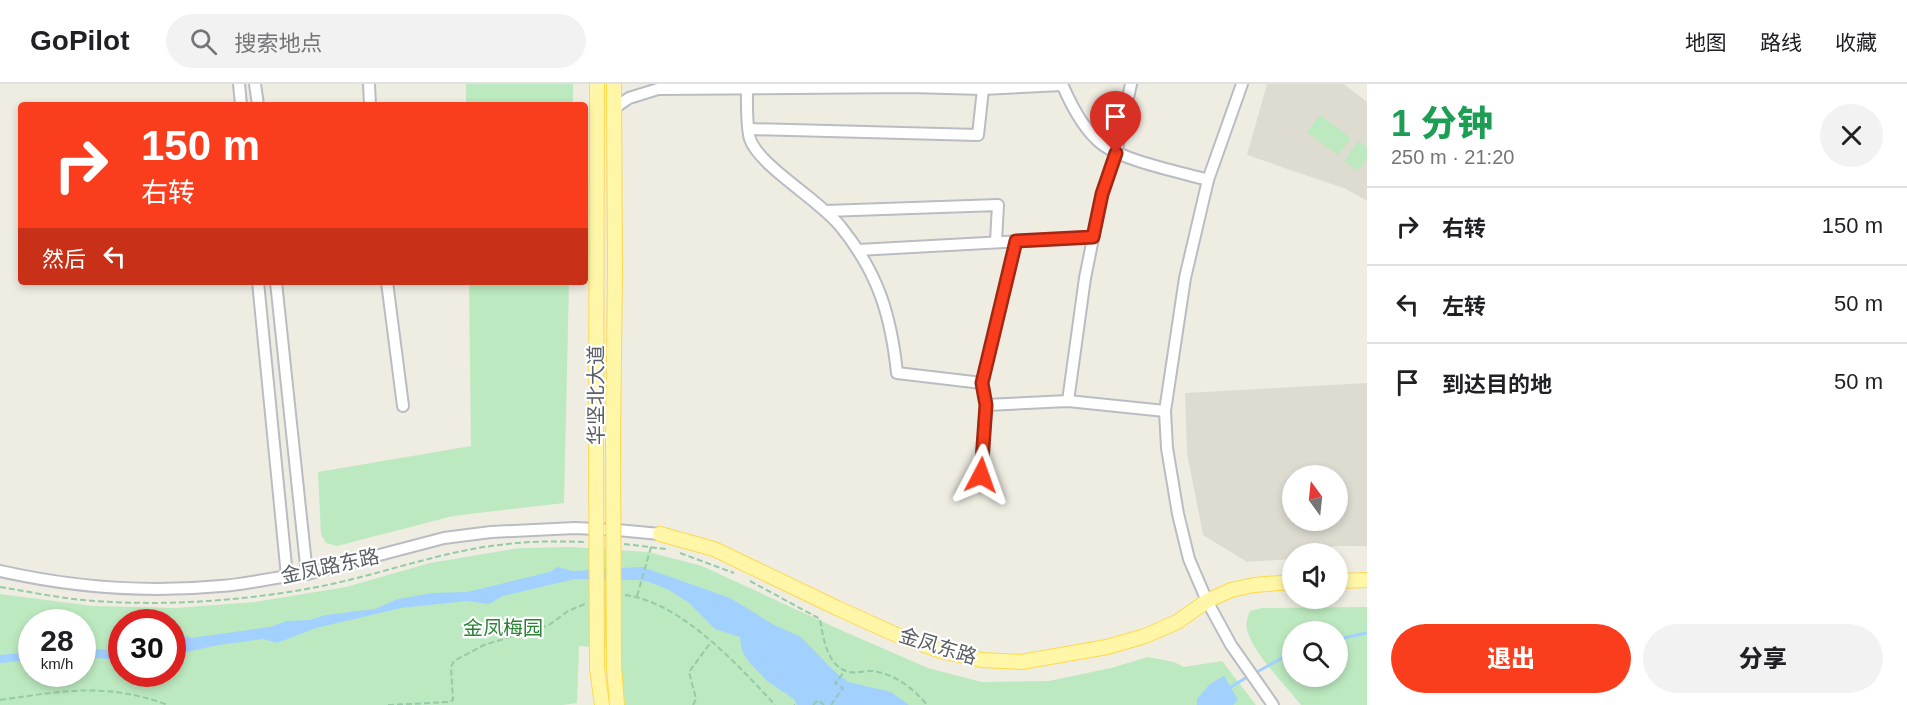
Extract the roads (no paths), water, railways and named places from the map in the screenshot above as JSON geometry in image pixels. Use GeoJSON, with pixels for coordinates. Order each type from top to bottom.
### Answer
{"type":"FeatureCollection","features":[{"type":"Feature","properties":{"kind":"main road","name":"华坚北大道"},"geometry":{"type":"LineString","coordinates":[[597,84],[591,160],[597,668],[602,705]]}},
{"type":"Feature","properties":{"kind":"main road","name":"华坚北大道"},"geometry":{"type":"LineString","coordinates":[[614,84],[614,666],[617,705]]}},
{"type":"Feature","properties":{"kind":"main road","name":"金凤东路"},"geometry":{"type":"LineString","coordinates":[[660,534],[714,549],[899,636],[942,651],[982,660],[1021,662],[1107,647],[1145,636],[1177,622],[1207,601],[1231,590],[1282,583]]}},
{"type":"Feature","properties":{"kind":"main road"},"geometry":{"type":"LineString","coordinates":[[1348,581],[1367,580]]}},
{"type":"Feature","properties":{"kind":"street"},"geometry":{"type":"LineString","coordinates":[[239,84],[241,102]]}},
{"type":"Feature","properties":{"kind":"street"},"geometry":{"type":"LineString","coordinates":[[255,84],[258,102]]}},
{"type":"Feature","properties":{"kind":"street"},"geometry":{"type":"LineString","coordinates":[[369,84],[370,102]]}},
{"type":"Feature","properties":{"kind":"street"},"geometry":{"type":"LineString","coordinates":[[642,84],[658,86],[910,85],[983,89],[1062,84],[1086,128],[1101,144],[1116,153],[1208,180]]}},
{"type":"Feature","properties":{"kind":"street"},"geometry":{"type":"LineString","coordinates":[[1068,401],[1084,278],[1102,194],[1116,153],[1131,84]]}},
{"type":"Feature","properties":{"kind":"street"},"geometry":{"type":"LineString","coordinates":[[1242,84],[1208,180],[1185,278],[1164,411],[1167,448],[1178,514],[1189,559],[1207,601],[1231,645],[1273,705]]}},
{"type":"Feature","properties":{"kind":"street"},"geometry":{"type":"LineString","coordinates":[[613,109],[629,98],[658,86]]}},
{"type":"Feature","properties":{"kind":"street"},"geometry":{"type":"LineString","coordinates":[[747,86],[749,136],[755,151],[840,225],[869,266],[880,291],[894,344],[897,373],[982,383]]}},
{"type":"Feature","properties":{"kind":"street"},"geometry":{"type":"LineString","coordinates":[[749,129],[978,135],[983,89]]}},
{"type":"Feature","properties":{"kind":"street"},"geometry":{"type":"LineString","coordinates":[[826,211],[998,205],[996,242]]}},
{"type":"Feature","properties":{"kind":"street"},"geometry":{"type":"LineString","coordinates":[[858,250],[1093,237]]}},
{"type":"Feature","properties":{"kind":"street"},"geometry":{"type":"LineString","coordinates":[[981,475],[986,405],[982,383],[1016,241]]}},
{"type":"Feature","properties":{"kind":"street"},"geometry":{"type":"LineString","coordinates":[[258,285],[286,576]]}},
{"type":"Feature","properties":{"kind":"street"},"geometry":{"type":"LineString","coordinates":[[276,285],[307,574]]}},
{"type":"Feature","properties":{"kind":"street"},"geometry":{"type":"LineString","coordinates":[[387,285],[403,406]]}},
{"type":"Feature","properties":{"kind":"street"},"geometry":{"type":"LineString","coordinates":[[986,405],[1068,401],[1164,411]]}},
{"type":"Feature","properties":{"kind":"street","name":"金凤路东路"},"geometry":{"type":"LineString","coordinates":[[0,571],[89,585],[159,589],[221,586],[307,574],[444,538],[491,532],[574,528],[660,534]]}},
{"type":"Feature","properties":{"kind":"water"},"geometry":{"type":"Polygon","coordinates":[[[557,567],[573,571],[642,567],[730,598],[774,625],[801,637],[848,682],[891,692],[909,705],[797,705],[794,699],[767,681],[749,662],[742,651],[740,637],[715,629],[688,602],[669,590],[640,580],[575,579],[503,596],[489,604],[466,601],[401,608],[316,628],[277,643],[263,639],[186,652],[186,636],[191,638],[270,627],[287,621],[310,620],[326,615],[375,609],[398,599],[433,593],[467,592],[550,572],[557,567]]]}},
{"type":"Feature","properties":{"kind":"water"},"geometry":{"type":"Polygon","coordinates":[[[96,649],[108,650],[108,659],[96,658],[96,649]]]}},
{"type":"Feature","properties":{"kind":"water"},"geometry":{"type":"Polygon","coordinates":[[[18,653],[18,661],[0,663],[0,655],[18,653]]]}},
{"type":"Feature","properties":{"kind":"water"},"geometry":{"type":"Polygon","coordinates":[[[1224,676],[1238,700],[1233,705],[1197,705],[1197,699],[1210,684],[1224,676]]]}},
{"type":"Feature","properties":{"kind":"waterway"},"geometry":{"type":"LineString","coordinates":[[1348,637],[1367,633]]}},
{"type":"Feature","properties":{"kind":"waterway"},"geometry":{"type":"LineString","coordinates":[[1255,673],[1282,658]]}},
{"type":"Feature","properties":{"kind":"waterway"},"geometry":{"type":"LineString","coordinates":[[1229,688],[1249,676]]}},
{"type":"Feature","properties":{"kind":"park label","name":"金凤梅园"},"geometry":{"type":"Point","coordinates":[503,628]}}]}
